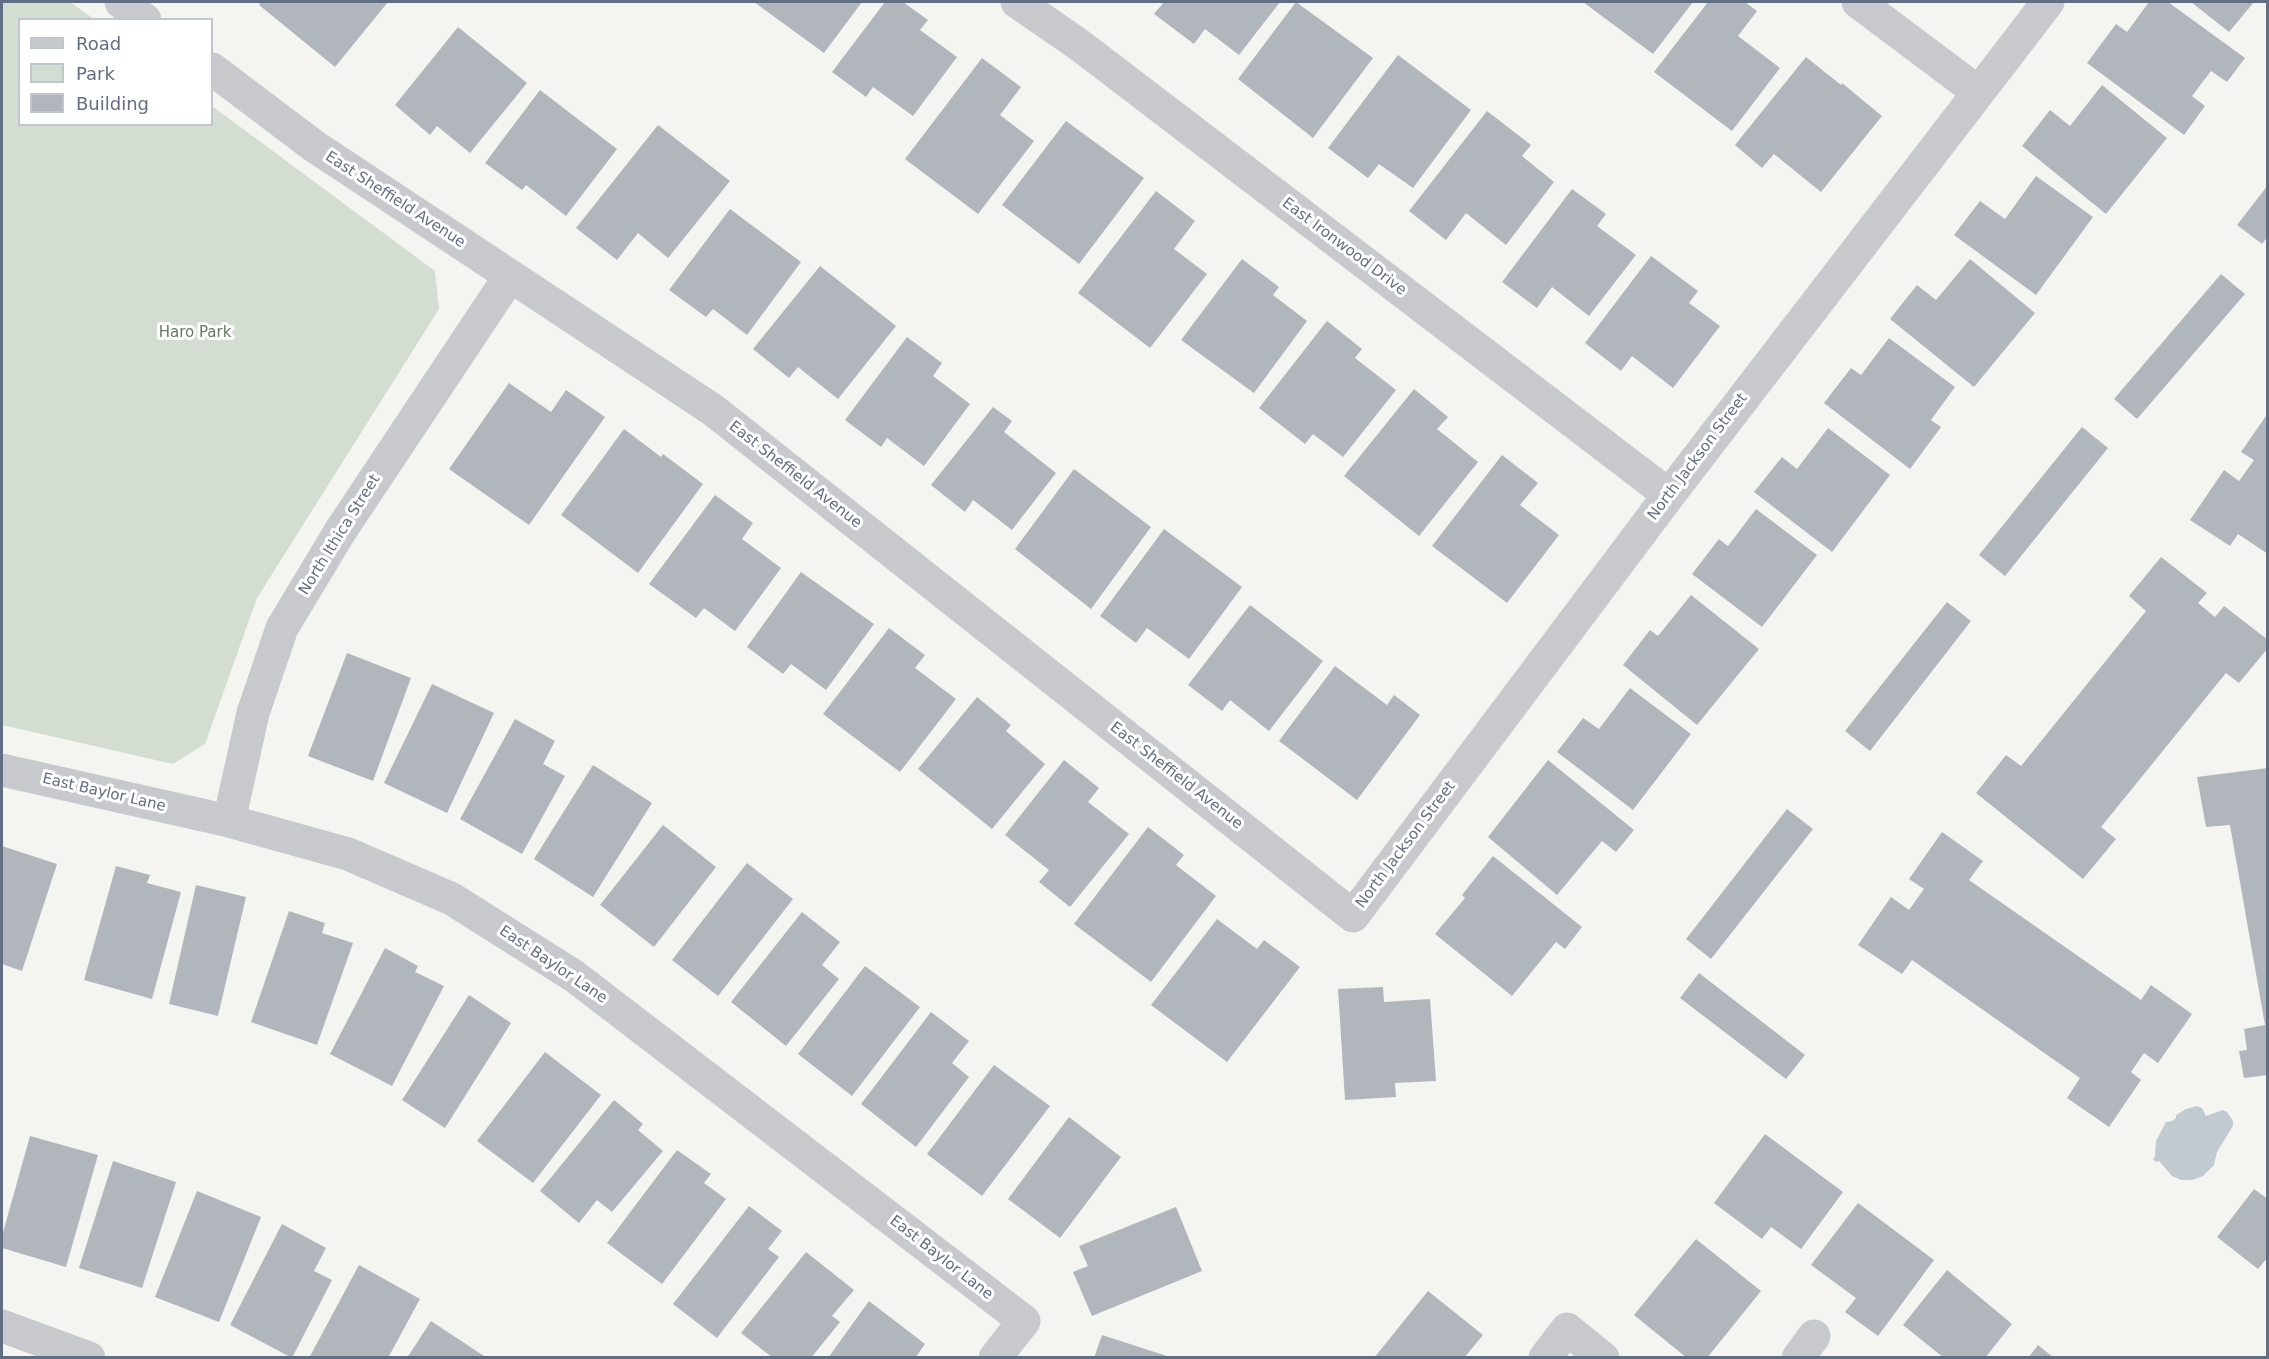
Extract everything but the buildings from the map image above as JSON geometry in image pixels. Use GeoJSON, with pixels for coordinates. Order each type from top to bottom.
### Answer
{"type":"FeatureCollection","features":[{"type":"Feature","properties":{"kind":"street"},"geometry":{"type":"LineString","coordinates":[[121,2],[142,18]]}},
{"type":"Feature","properties":{"kind":"street","name":"East Ironwood Drive"},"geometry":{"type":"LineString","coordinates":[[1017,2],[1077,44],[1669,495]]}},
{"type":"Feature","properties":{"kind":"street"},"geometry":{"type":"LineString","coordinates":[[1858,2],[1978,92]]}},
{"type":"Feature","properties":{"kind":"street","name":"North Jackson Street"},"geometry":{"type":"LineString","coordinates":[[1353,916],[1669,495],[2048,2]]}},
{"type":"Feature","properties":{"kind":"street","name":"East Sheffield Avenue"},"geometry":{"type":"LineString","coordinates":[[213,70],[314,146],[713,410],[1353,916]]}},
{"type":"Feature","properties":{"kind":"street","name":"North Ithica Street"},"geometry":{"type":"LineString","coordinates":[[229,821],[252,713],[282,628],[341,530],[510,276]]}},
{"type":"Feature","properties":{"kind":"street","name":"East Baylor Lane"},"geometry":{"type":"LineString","coordinates":[[2,770],[229,821],[348,854],[452,899],[574,976],[1024,1321],[995,1358]]}},
{"type":"Feature","properties":{"kind":"street"},"geometry":{"type":"LineString","coordinates":[[2,1326],[88,1358]]}},
{"type":"Feature","properties":{"kind":"street"},"geometry":{"type":"LineString","coordinates":[[1545,1358],[1567,1329],[1603,1358]]}},
{"type":"Feature","properties":{"kind":"green space","name":"Haro Park"},"geometry":{"type":"Polygon","coordinates":[[[2,2],[70,2],[93,18],[18,18],[18,126],[213,126],[213,107],[435,271],[439,309],[257,598],[205,744],[173,764],[2,725],[2,2]]]}},
{"type":"Feature","properties":{"kind":"shaded area"},"geometry":{"type":"Polygon","coordinates":[[[2197,1106],[2202,1108],[2206,1116],[2223,1110],[2227,1112],[2233,1121],[2233,1126],[2217,1152],[2214,1165],[2203,1176],[2192,1180],[2181,1180],[2172,1176],[2159,1161],[2156,1162],[2153,1159],[2156,1141],[2166,1122],[2172,1121],[2176,1115],[2186,1109],[2197,1106]]]}}]}
